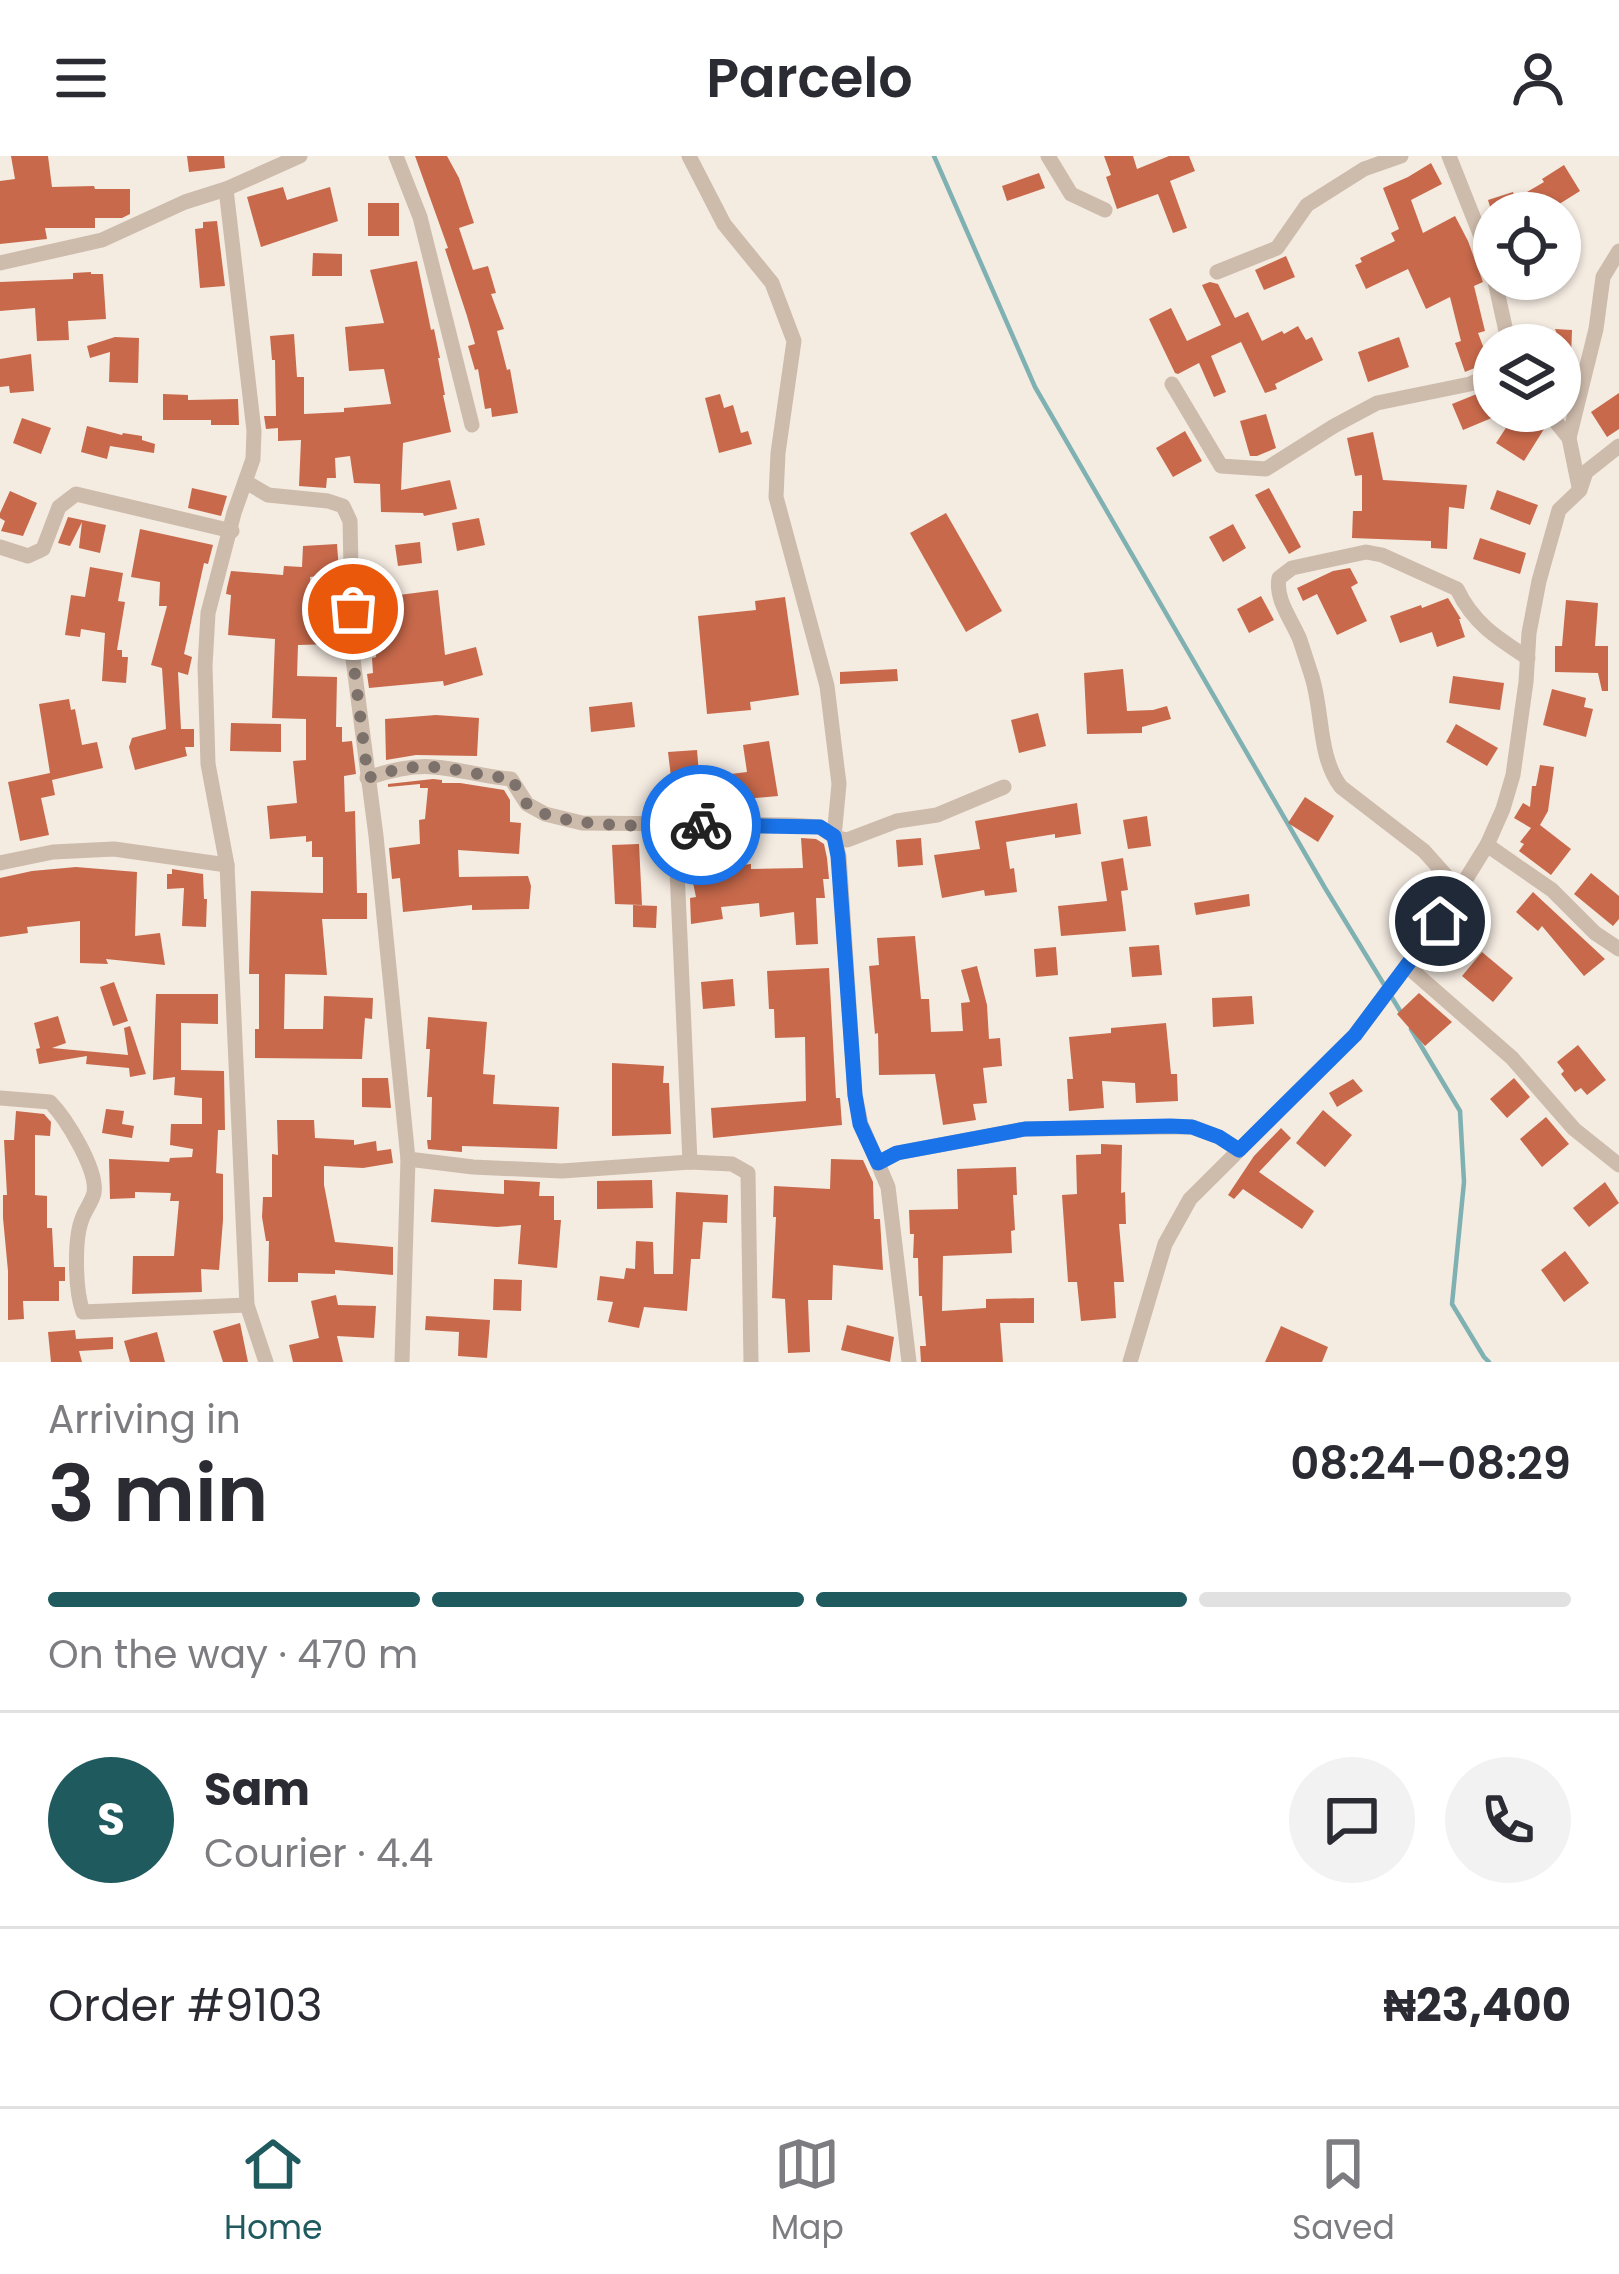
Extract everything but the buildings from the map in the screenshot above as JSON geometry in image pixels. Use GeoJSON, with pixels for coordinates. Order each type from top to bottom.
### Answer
{"type":"FeatureCollection","features":[{"type":"Feature","properties":{"kind":"street"},"geometry":{"type":"LineString","coordinates":[[0,263],[102,240],[300,156]]}},
{"type":"Feature","properties":{"kind":"street"},"geometry":{"type":"LineString","coordinates":[[396,156],[420,217],[472,425]]}},
{"type":"Feature","properties":{"kind":"street"},"geometry":{"type":"LineString","coordinates":[[688,156],[724,224],[772,283],[794,341],[776,497],[827,686],[839,784],[834,836],[855,1095],[860,1124],[888,1187],[909,1362]]}},
{"type":"Feature","properties":{"kind":"street"},"geometry":{"type":"LineString","coordinates":[[1048,156],[1071,194],[1105,210]]}},
{"type":"Feature","properties":{"kind":"street"},"geometry":{"type":"LineString","coordinates":[[1217,272],[1276,248],[1307,206],[1364,169],[1401,156]]}},
{"type":"Feature","properties":{"kind":"street"},"geometry":{"type":"LineString","coordinates":[[1449,156],[1490,259],[1504,324]]}},
{"type":"Feature","properties":{"kind":"street"},"geometry":{"type":"LineString","coordinates":[[226,189],[254,431],[253,460],[208,613],[208,764],[227,866],[247,1305],[266,1362]]}},
{"type":"Feature","properties":{"kind":"street"},"geometry":{"type":"LineString","coordinates":[[1580,490],[1570,438],[1603,277],[1619,251]]}},
{"type":"Feature","properties":{"kind":"street"},"geometry":{"type":"LineString","coordinates":[[1172,384],[1221,466],[1266,469],[1377,403],[1473,383]]}},
{"type":"Feature","properties":{"kind":"street"},"geometry":{"type":"LineString","coordinates":[[1565,432],[1570,438]]}},
{"type":"Feature","properties":{"kind":"street"},"geometry":{"type":"LineString","coordinates":[[1130,1362],[1165,1244],[1190,1199],[1355,1035],[1440,921],[1487,844],[1513,775],[1539,581],[1559,510],[1580,490],[1586,472],[1618,451]]}},
{"type":"Feature","properties":{"kind":"street"},"geometry":{"type":"LineString","coordinates":[[246,482],[268,495],[343,506],[350,521],[353,659],[408,1159],[402,1362]]}},
{"type":"Feature","properties":{"kind":"street"},"geometry":{"type":"LineString","coordinates":[[0,548],[28,556],[43,549],[59,507],[76,494],[232,531]]}},
{"type":"Feature","properties":{"kind":"street"},"geometry":{"type":"LineString","coordinates":[[1457,889],[1424,851],[1334,778],[1314,684],[1281,601],[1279,578],[1292,568],[1366,552],[1382,555],[1457,589],[1484,629],[1528,658]]}},
{"type":"Feature","properties":{"kind":"street"},"geometry":{"type":"LineString","coordinates":[[368,778],[394,769],[434,767],[512,778],[527,804],[582,823],[790,825],[820,827],[847,840],[897,821],[938,815],[1004,787]]}},
{"type":"Feature","properties":{"kind":"street"},"geometry":{"type":"LineString","coordinates":[[675,826],[690,1162]]}},
{"type":"Feature","properties":{"kind":"street"},"geometry":{"type":"LineString","coordinates":[[1487,844],[1552,890],[1619,949]]}},
{"type":"Feature","properties":{"kind":"street"},"geometry":{"type":"LineString","coordinates":[[0,862],[53,852],[114,849],[227,866]]}},
{"type":"Feature","properties":{"kind":"street"},"geometry":{"type":"LineString","coordinates":[[1407,965],[1512,1058],[1574,1130],[1619,1165]]}},
{"type":"Feature","properties":{"kind":"street"},"geometry":{"type":"LineString","coordinates":[[0,1098],[50,1102],[63,1115],[93,1173],[94,1193],[80,1222],[78,1290],[83,1312],[247,1305]]}},
{"type":"Feature","properties":{"kind":"street"},"geometry":{"type":"LineString","coordinates":[[878,1163],[897,1153],[1025,1129],[1192,1127],[1239,1150]]}},
{"type":"Feature","properties":{"kind":"street"},"geometry":{"type":"LineString","coordinates":[[408,1159],[562,1171],[690,1162],[733,1164],[748,1174],[752,1362]]}},
{"type":"Feature","properties":{"kind":"waterway"},"geometry":{"type":"LineString","coordinates":[[934,156],[1035,387],[1402,1014]]}},
{"type":"Feature","properties":{"kind":"waterway"},"geometry":{"type":"LineString","coordinates":[[1411,1029],[1460,1111],[1464,1182],[1452,1304],[1489,1362]]}},
{"type":"Feature","properties":{"kind":"way so far"},"geometry":{"type":"LineString","coordinates":[[353,609],[353,659],[368,778],[394,769],[434,767],[512,778],[527,804],[545,814],[582,823],[701,825]]}},
{"type":"Feature","properties":{"kind":"route"},"geometry":{"type":"LineString","coordinates":[[701,825],[820,827],[834,836],[855,1095],[860,1124],[878,1163],[897,1153],[1025,1129],[1192,1127],[1239,1150],[1355,1035],[1440,921]]}}]}
